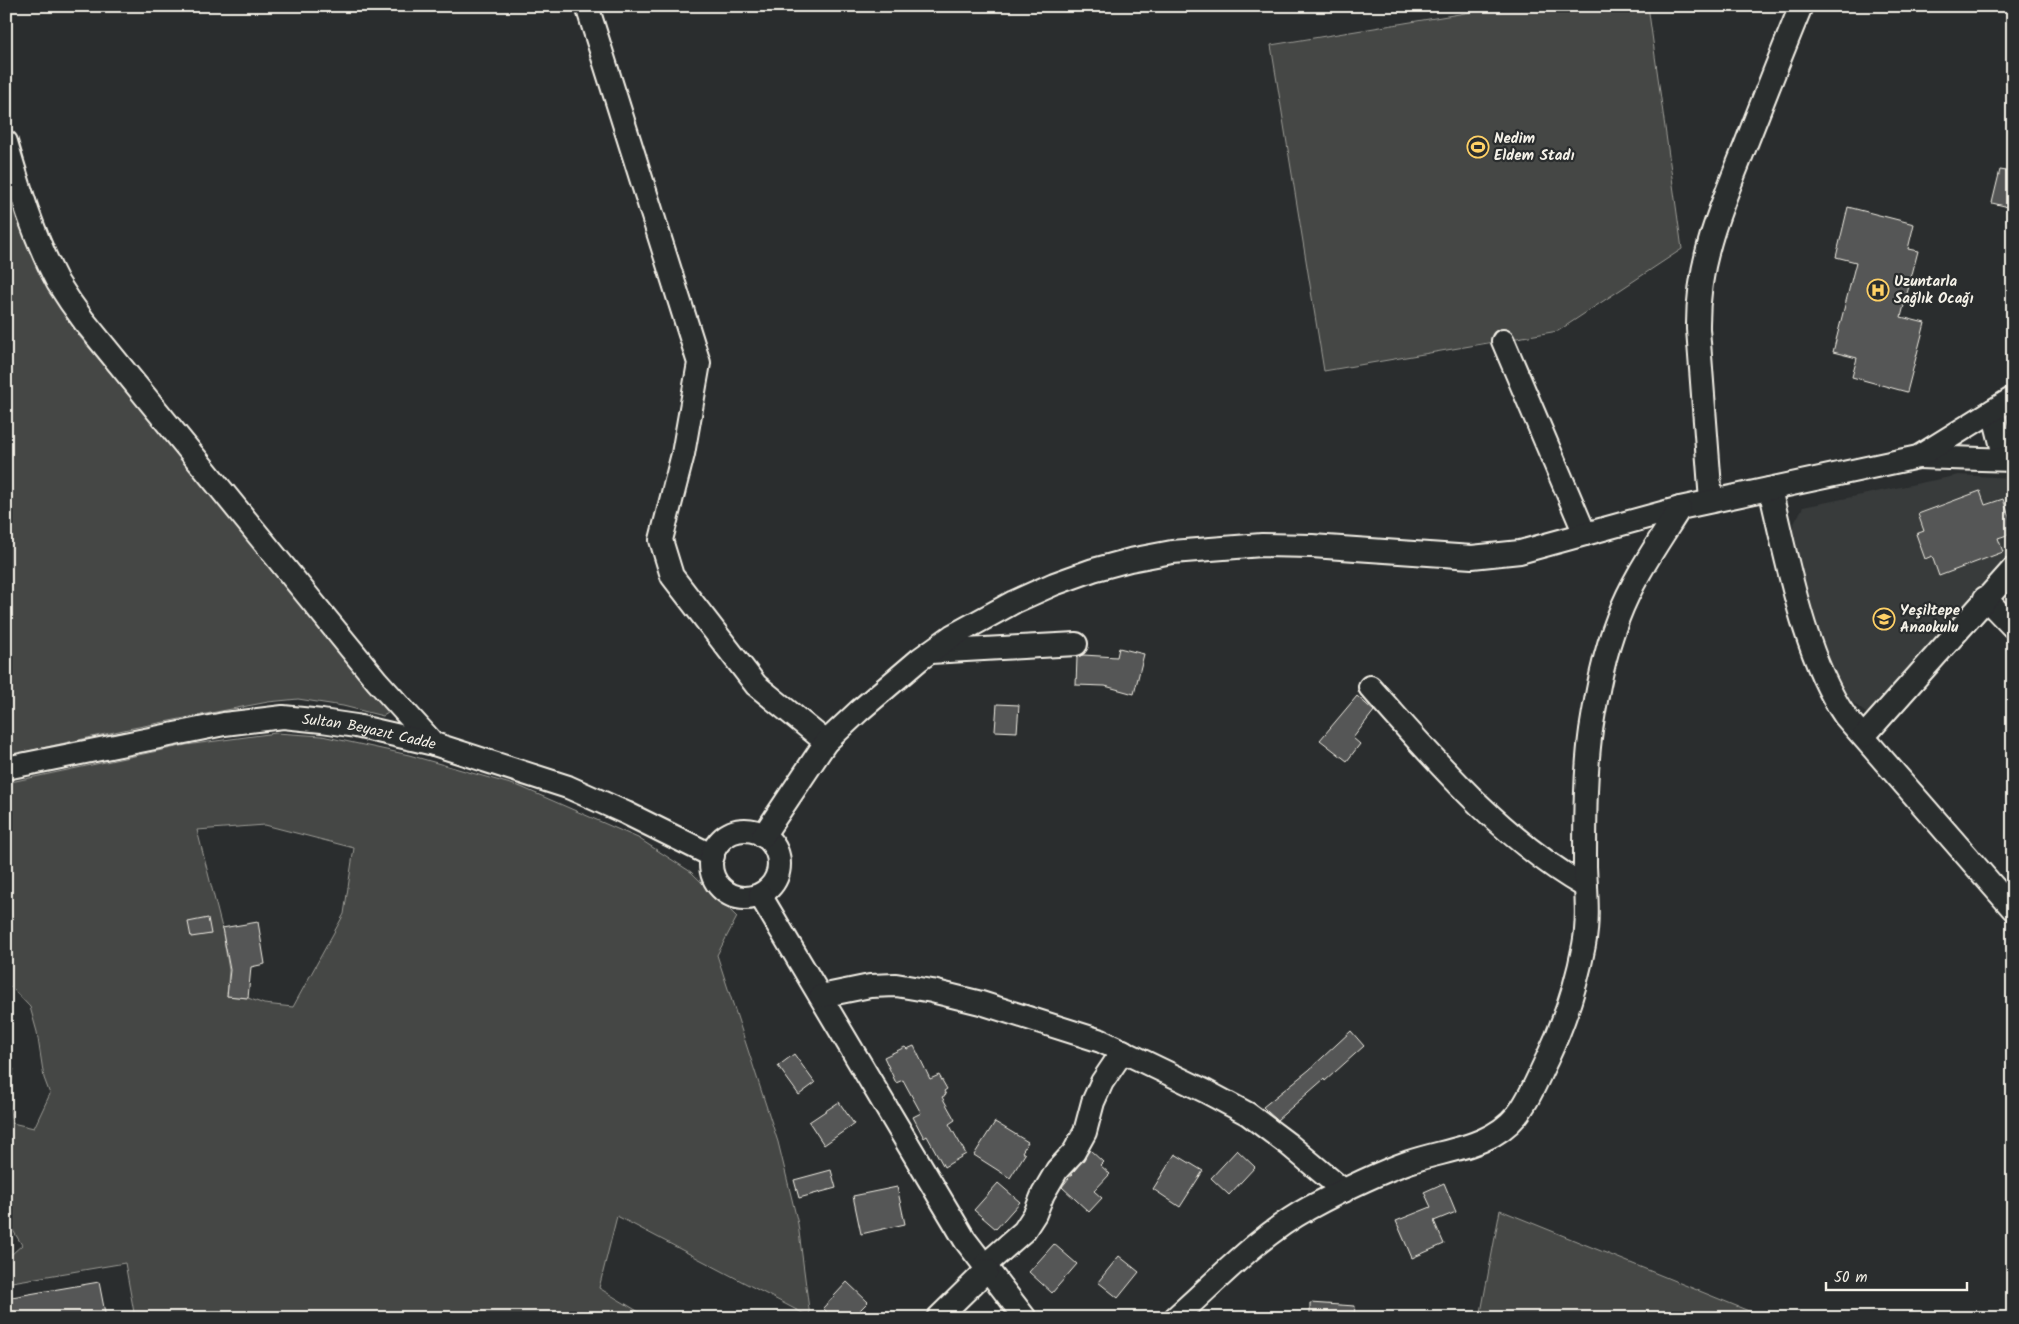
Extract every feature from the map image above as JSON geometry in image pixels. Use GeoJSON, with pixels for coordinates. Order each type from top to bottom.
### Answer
{"type":"FeatureCollection","features":[{"type":"Feature","properties":{"kind":"street"},"geometry":{"type":"LineString","coordinates":[[587,6],[699,363],[683,454],[661,540],[672,576],[756,685],[826,742]]}},
{"type":"Feature","properties":{"kind":"street"},"geometry":{"type":"LineString","coordinates":[[1711,502],[1698,329],[1697,302],[1702,268],[1713,226],[1801,6]]}},
{"type":"Feature","properties":{"kind":"street"},"geometry":{"type":"LineString","coordinates":[[6,142],[22,197],[39,241],[59,283],[84,321],[377,681],[434,744]]}},
{"type":"Feature","properties":{"kind":"street"},"geometry":{"type":"LineString","coordinates":[[1503,341],[1585,534]]}},
{"type":"Feature","properties":{"kind":"street"},"geometry":{"type":"LineString","coordinates":[[1918,456],[2013,398]]}},
{"type":"Feature","properties":{"kind":"street"},"geometry":{"type":"LineString","coordinates":[[763,836],[826,742],[887,686],[952,636],[1014,602],[1054,584],[1093,570],[1130,560],[1172,552],[1262,545],[1312,546],[1472,557],[1520,552],[1680,508],[1918,456],[2009,459],[1993,411]]}},
{"type":"Feature","properties":{"kind":"street"},"geometry":{"type":"LineString","coordinates":[[1770,489],[1791,576],[1816,660],[1835,702],[2013,909]]}},
{"type":"Feature","properties":{"kind":"street"},"geometry":{"type":"LineString","coordinates":[[1175,1318],[1238,1260],[1273,1232],[1307,1209],[1409,1162],[1483,1141],[1503,1130],[1518,1113],[1535,1084],[1556,1039],[1571,993],[1584,943],[1586,917],[1587,783],[1591,732],[1605,654],[1619,616],[1643,566],[1680,508]]}},
{"type":"Feature","properties":{"kind":"street"},"geometry":{"type":"LineString","coordinates":[[1864,736],[2013,569]]}},
{"type":"Feature","properties":{"kind":"street"},"geometry":{"type":"LineString","coordinates":[[1986,598],[2013,627]]}},
{"type":"Feature","properties":{"kind":"street"},"geometry":{"type":"LineString","coordinates":[[930,652],[1076,644]]}},
{"type":"Feature","properties":{"kind":"street"},"geometry":{"type":"LineString","coordinates":[[1370,687],[1430,755],[1480,806],[1559,872],[1586,887]]}},
{"type":"Feature","properties":{"kind":"street","name":"Sultan Beyazıt Cadde"},"geometry":{"type":"LineString","coordinates":[[6,768],[224,724],[283,718],[356,726],[434,744],[568,787],[626,813],[712,856]]}},
{"type":"Feature","properties":{"kind":"street"},"geometry":{"type":"LineString","coordinates":[[743,830],[754,831],[763,836],[772,844],[777,854],[779,866],[776,877],[770,887],[760,895],[740,897],[729,894],[720,887],[714,878],[712,856],[717,846],[733,832],[743,830]]}},
{"type":"Feature","properties":{"kind":"street"},"geometry":{"type":"LineString","coordinates":[[760,895],[965,1240],[1025,1318]]}},
{"type":"Feature","properties":{"kind":"street"},"geometry":{"type":"LineString","coordinates":[[820,996],[870,986],[896,985],[932,990],[1101,1041],[1248,1114],[1288,1144],[1344,1191]]}},
{"type":"Feature","properties":{"kind":"street"},"geometry":{"type":"LineString","coordinates":[[938,1318],[1024,1231],[1035,1214],[1057,1170],[1074,1152],[1085,1132],[1093,1102],[1102,1082],[1124,1051]]}},
{"type":"Feature","properties":{"kind":"shaded area","name":"Nedim Eldem Stadı"},"geometry":{"type":"Polygon","coordinates":[[[1508,6],[1648,6],[1682,249],[1558,331],[1324,371],[1271,45],[1508,6]]]}},
{"type":"Feature","properties":{"kind":"shaded area"},"geometry":{"type":"Polygon","coordinates":[[[6,188],[49,290],[80,337],[389,706],[388,713],[383,716],[343,706],[298,699],[268,702],[128,729],[6,756],[6,188]]]}},
{"type":"Feature","properties":{"kind":"shaded area","name":"Yeşiltepe Anaokulu"},"geometry":{"type":"Polygon","coordinates":[[[1959,475],[2013,478],[2013,554],[1867,714],[1852,702],[1843,690],[1824,651],[1791,529],[1803,507],[1959,475]]]}},
{"type":"Feature","properties":{"kind":"shaded area"},"geometry":{"type":"Polygon","coordinates":[[[276,733],[322,736],[409,755],[521,787],[638,838],[691,872],[737,917],[717,955],[778,1142],[798,1224],[810,1317],[617,1216],[599,1288],[649,1318],[135,1318],[125,1263],[6,1283],[6,1254],[12,1254],[22,1245],[6,1219],[6,1071],[14,1069],[8,1098],[12,1123],[34,1128],[50,1094],[44,1078],[37,1032],[30,1007],[11,987],[6,985],[6,783],[186,745],[276,733]],[[265,825],[197,830],[222,928],[229,970],[227,996],[248,998],[264,1004],[293,1007],[344,914],[354,848],[265,825]]]}},
{"type":"Feature","properties":{"kind":"shaded area"},"geometry":{"type":"Polygon","coordinates":[[[1500,1210],[1766,1318],[1480,1318],[1500,1210]]]}},
{"type":"Feature","properties":{"kind":"building"},"geometry":{"type":"Polygon","coordinates":[[[2000,170],[2013,172],[2013,208],[1992,203],[2000,170]]]}},
{"type":"Feature","properties":{"kind":"building","name":"Uzuntarla Sağlık Ocağı"},"geometry":{"type":"Polygon","coordinates":[[[1848,207],[1914,224],[1908,249],[1918,251],[1901,317],[1925,323],[1907,392],[1852,377],[1857,358],[1833,352],[1856,262],[1836,257],[1848,207]]]}},
{"type":"Feature","properties":{"kind":"building"},"geometry":{"type":"Polygon","coordinates":[[[1980,491],[1985,505],[2003,499],[2013,527],[2013,533],[1998,538],[2003,552],[1939,576],[1932,556],[1925,559],[1916,534],[1924,531],[1918,514],[1980,491]]]}},
{"type":"Feature","properties":{"kind":"building"},"geometry":{"type":"Polygon","coordinates":[[[1119,648],[1144,654],[1134,694],[1105,686],[1076,685],[1077,657],[1083,655],[1117,657],[1119,648]]]}},
{"type":"Feature","properties":{"kind":"building"},"geometry":{"type":"Polygon","coordinates":[[[1357,696],[1374,711],[1353,738],[1360,744],[1347,761],[1320,740],[1357,696]]]}},
{"type":"Feature","properties":{"kind":"building"},"geometry":{"type":"Polygon","coordinates":[[[997,704],[1019,705],[1017,732],[995,731],[997,704]]]}},
{"type":"Feature","properties":{"kind":"building"},"geometry":{"type":"Polygon","coordinates":[[[208,918],[211,934],[191,937],[188,922],[208,918]]]}},
{"type":"Feature","properties":{"kind":"building"},"geometry":{"type":"Polygon","coordinates":[[[258,922],[265,964],[251,967],[248,998],[227,996],[230,970],[222,928],[258,922]]]}},
{"type":"Feature","properties":{"kind":"building"},"geometry":{"type":"Polygon","coordinates":[[[1351,1031],[1364,1046],[1325,1081],[1324,1079],[1277,1120],[1263,1107],[1309,1070],[1351,1031]]]}},
{"type":"Feature","properties":{"kind":"building"},"geometry":{"type":"Polygon","coordinates":[[[914,1046],[930,1079],[939,1075],[947,1089],[944,1091],[946,1095],[942,1097],[955,1120],[949,1124],[966,1154],[944,1167],[927,1136],[924,1138],[913,1117],[921,1113],[903,1080],[896,1083],[884,1057],[905,1047],[907,1049],[914,1046]]]}},
{"type":"Feature","properties":{"kind":"building"},"geometry":{"type":"Polygon","coordinates":[[[794,1054],[815,1083],[799,1095],[778,1066],[794,1054]]]}},
{"type":"Feature","properties":{"kind":"building"},"geometry":{"type":"Polygon","coordinates":[[[839,1102],[854,1124],[824,1145],[809,1122],[839,1102]]]}},
{"type":"Feature","properties":{"kind":"building"},"geometry":{"type":"Polygon","coordinates":[[[995,1122],[1028,1142],[1022,1152],[1025,1154],[1010,1178],[974,1155],[995,1122]]]}},
{"type":"Feature","properties":{"kind":"building"},"geometry":{"type":"Polygon","coordinates":[[[1090,1150],[1103,1162],[1100,1165],[1110,1174],[1094,1191],[1102,1198],[1089,1212],[1062,1187],[1090,1150]]]}},
{"type":"Feature","properties":{"kind":"building"},"geometry":{"type":"Polygon","coordinates":[[[1237,1150],[1255,1167],[1229,1195],[1211,1178],[1237,1150]]]}},
{"type":"Feature","properties":{"kind":"building"},"geometry":{"type":"Polygon","coordinates":[[[1175,1154],[1203,1171],[1180,1207],[1153,1189],[1175,1154]]]}},
{"type":"Feature","properties":{"kind":"building"},"geometry":{"type":"Polygon","coordinates":[[[831,1170],[836,1188],[799,1198],[794,1180],[831,1170]]]}},
{"type":"Feature","properties":{"kind":"building"},"geometry":{"type":"Polygon","coordinates":[[[998,1183],[1020,1202],[996,1229],[974,1210],[998,1183]]]}},
{"type":"Feature","properties":{"kind":"building"},"geometry":{"type":"Polygon","coordinates":[[[1444,1183],[1456,1212],[1434,1221],[1444,1244],[1412,1258],[1396,1221],[1431,1207],[1424,1192],[1444,1183]]]}},
{"type":"Feature","properties":{"kind":"building"},"geometry":{"type":"Polygon","coordinates":[[[897,1187],[905,1224],[861,1234],[853,1196],[897,1187]]]}},
{"type":"Feature","properties":{"kind":"building"},"geometry":{"type":"Polygon","coordinates":[[[1054,1244],[1077,1264],[1052,1293],[1029,1272],[1054,1244]]]}},
{"type":"Feature","properties":{"kind":"building"},"geometry":{"type":"Polygon","coordinates":[[[1119,1256],[1139,1272],[1118,1298],[1098,1282],[1119,1256]]]}},
{"type":"Feature","properties":{"kind":"building"},"geometry":{"type":"Polygon","coordinates":[[[99,1282],[106,1318],[6,1318],[6,1298],[99,1282]]]}},
{"type":"Feature","properties":{"kind":"building"},"geometry":{"type":"Polygon","coordinates":[[[847,1282],[868,1302],[860,1310],[868,1318],[833,1318],[823,1308],[847,1282]]]}},
{"type":"Feature","properties":{"kind":"building"},"geometry":{"type":"Polygon","coordinates":[[[1310,1303],[1355,1306],[1354,1318],[1310,1318],[1310,1303]]]}},
{"type":"Feature","properties":{"kind":"place","name":"Nedim Eldem Stadı"},"geometry":{"type":"Point","coordinates":[1478,147]}},
{"type":"Feature","properties":{"kind":"place","name":"Uzuntarla Sağlık Ocağı"},"geometry":{"type":"Point","coordinates":[1878,290]}},
{"type":"Feature","properties":{"kind":"place","name":"Yeşiltepe Anaokulu"},"geometry":{"type":"Point","coordinates":[1884,619]}}]}
